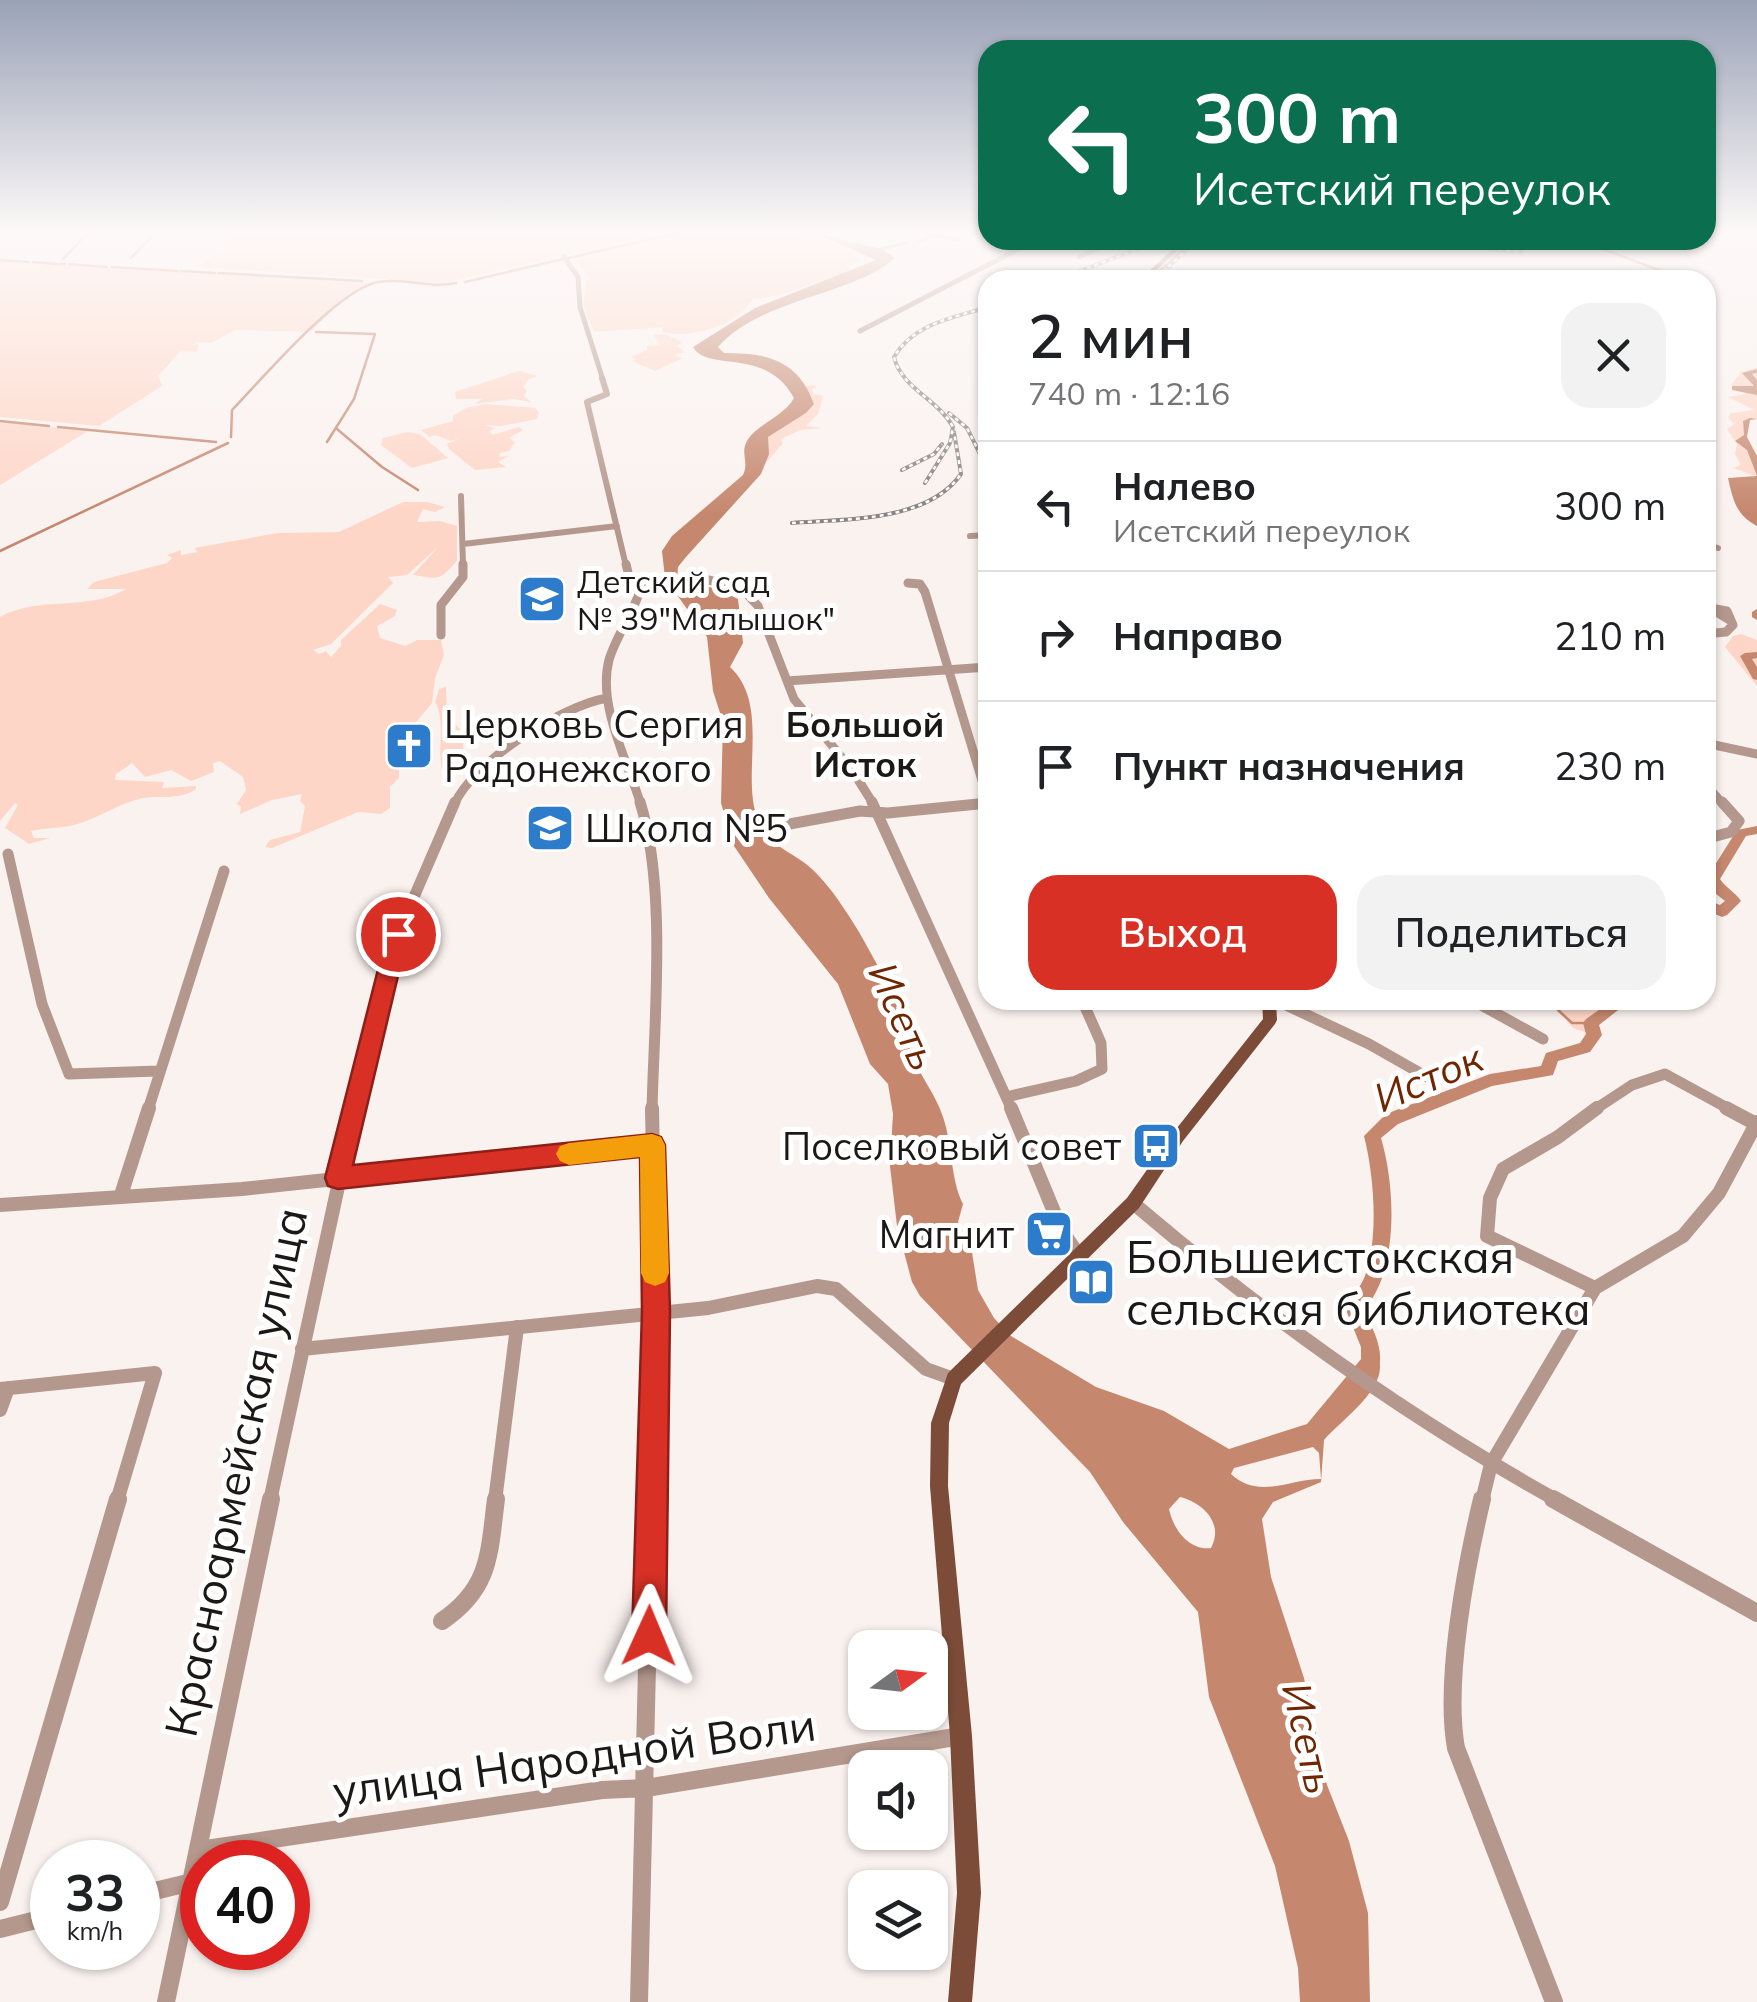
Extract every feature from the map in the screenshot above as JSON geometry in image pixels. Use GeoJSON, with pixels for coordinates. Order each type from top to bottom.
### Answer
{"type":"FeatureCollection","features":[{"type":"Feature","properties":{"kind":"main road"},"geometry":{"type":"LineString","coordinates":[[960,2002],[969,1893],[939,1486],[940,1423],[958,1375],[1133,1204],[1178,1137],[1270,1020],[1270,1010]]}},
{"type":"Feature","properties":{"kind":"street"},"geometry":{"type":"LineString","coordinates":[[587,327],[608,394],[587,402],[630,582],[648,586],[677,578],[701,578],[753,598],[794,699],[852,770],[878,811],[1062,1231],[1081,1258]]}},
{"type":"Feature","properties":{"kind":"street"},"geometry":{"type":"LineString","coordinates":[[860,332],[869,327]]}},
{"type":"Feature","properties":{"kind":"street"},"geometry":{"type":"LineString","coordinates":[[441,635],[442,604],[464,577],[461,496]]}},
{"type":"Feature","properties":{"kind":"street"},"geometry":{"type":"LineString","coordinates":[[463,544],[617,526]]}},
{"type":"Feature","properties":{"kind":"street"},"geometry":{"type":"LineString","coordinates":[[970,536],[978,535]]}},
{"type":"Feature","properties":{"kind":"street"},"geometry":{"type":"LineString","coordinates":[[908,583],[920,584],[925,592],[978,768]]}},
{"type":"Feature","properties":{"kind":"street"},"geometry":{"type":"LineString","coordinates":[[639,2002],[656,1311],[652,858],[649,829],[607,698],[610,655],[648,586]]}},
{"type":"Feature","properties":{"kind":"street"},"geometry":{"type":"LineString","coordinates":[[1716,632],[1732,630],[1730,621]]}},
{"type":"Feature","properties":{"kind":"street"},"geometry":{"type":"LineString","coordinates":[[787,681],[978,668]]}},
{"type":"Feature","properties":{"kind":"street","name":"Красноармейская улица"},"geometry":{"type":"LineString","coordinates":[[201,1840],[338,1178],[398,934],[457,798],[480,772],[528,734],[580,703],[607,698]]}},
{"type":"Feature","properties":{"kind":"street"},"geometry":{"type":"LineString","coordinates":[[1716,745],[1757,754]]}},
{"type":"Feature","properties":{"kind":"street"},"geometry":{"type":"LineString","coordinates":[[1716,796],[1739,821],[1731,832],[1716,836]]}},
{"type":"Feature","properties":{"kind":"street"},"geometry":{"type":"LineString","coordinates":[[768,828],[878,811],[978,802]]}},
{"type":"Feature","properties":{"kind":"street"},"geometry":{"type":"LineString","coordinates":[[8,854],[42,1004],[69,1074],[158,1071]]}},
{"type":"Feature","properties":{"kind":"street"},"geometry":{"type":"LineString","coordinates":[[122,1194],[224,871]]}},
{"type":"Feature","properties":{"kind":"street"},"geometry":{"type":"LineString","coordinates":[[1006,1096],[1076,1081],[1102,1070],[1105,1058],[1101,1042],[1087,1010]]}},
{"type":"Feature","properties":{"kind":"street"},"geometry":{"type":"LineString","coordinates":[[1270,1020],[1281,1010]]}},
{"type":"Feature","properties":{"kind":"street"},"geometry":{"type":"LineString","coordinates":[[1302,1010],[1426,1077]]}},
{"type":"Feature","properties":{"kind":"street"},"geometry":{"type":"LineString","coordinates":[[1490,1010],[1543,1039]]}},
{"type":"Feature","properties":{"kind":"street"},"geometry":{"type":"LineString","coordinates":[[1554,2002],[1465,1778],[1452,1720],[1467,1562],[1491,1464],[1595,1288],[1683,1236],[1719,1193],[1756,1123],[1665,1074],[1656,1075],[1596,1108],[1539,1149],[1506,1164],[1485,1222],[1488,1236],[1595,1288]]}},
{"type":"Feature","properties":{"kind":"street"},"geometry":{"type":"LineString","coordinates":[[0,1205],[242,1189],[652,1145]]}},
{"type":"Feature","properties":{"kind":"street"},"geometry":{"type":"LineString","coordinates":[[1133,1204],[1238,1292],[1338,1366],[1491,1464],[1757,1613]]}},
{"type":"Feature","properties":{"kind":"street"},"geometry":{"type":"LineString","coordinates":[[302,1348],[708,1308],[818,1286],[836,1290],[926,1369],[958,1375]]}},
{"type":"Feature","properties":{"kind":"street"},"geometry":{"type":"LineString","coordinates":[[442,1621],[467,1604],[487,1569],[517,1328]]}},
{"type":"Feature","properties":{"kind":"street"},"geometry":{"type":"LineString","coordinates":[[0,1410],[4,1389],[155,1373],[0,1902]]}},
{"type":"Feature","properties":{"kind":"street","name":"улица Народной Воли"},"geometry":{"type":"LineString","coordinates":[[266,1840],[602,1790],[646,1788],[960,1736]]}},
{"type":"Feature","properties":{"kind":"street"},"geometry":{"type":"LineString","coordinates":[[0,1929],[30,1922]]}},
{"type":"Feature","properties":{"kind":"street","name":"Красноармейская улица"},"geometry":{"type":"LineString","coordinates":[[166,2002],[180,1937]]}},
{"type":"Feature","properties":{"kind":"shaded area"},"geometry":{"type":"Polygon","coordinates":[[[0,327],[315,327],[311,332],[235,330],[211,343],[197,342],[192,345],[199,344],[197,352],[181,351],[158,376],[162,386],[99,426],[0,417],[0,327]]]}},
{"type":"Feature","properties":{"kind":"shaded area"},"geometry":{"type":"Polygon","coordinates":[[[592,327],[657,327],[594,332],[592,327]]]}},
{"type":"Feature","properties":{"kind":"shaded area"},"geometry":{"type":"Polygon","coordinates":[[[663,327],[714,327],[687,334],[662,332],[663,327]]]}},
{"type":"Feature","properties":{"kind":"shaded area"},"geometry":{"type":"Polygon","coordinates":[[[665,334],[682,342],[677,346],[685,352],[674,355],[682,358],[655,371],[632,361],[636,359],[631,357],[647,350],[647,346],[660,345],[654,335],[665,334]]]}},
{"type":"Feature","properties":{"kind":"shaded area"},"geometry":{"type":"Polygon","coordinates":[[[1757,368],[1757,419],[1743,421],[1757,477],[1734,468],[1741,465],[1735,454],[1737,444],[1727,429],[1734,424],[1728,417],[1731,413],[1754,410],[1728,397],[1746,394],[1731,385],[1741,372],[1757,368]]]}},
{"type":"Feature","properties":{"kind":"shaded area"},"geometry":{"type":"Polygon","coordinates":[[[519,371],[538,376],[523,387],[527,391],[524,396],[531,402],[513,399],[474,404],[482,399],[456,399],[455,392],[519,371]]]}},
{"type":"Feature","properties":{"kind":"shaded area"},"geometry":{"type":"Polygon","coordinates":[[[803,387],[817,387],[812,389],[814,394],[823,396],[818,414],[806,426],[823,428],[800,430],[781,439],[783,443],[765,464],[768,437],[806,413],[813,401],[803,387]]]}},
{"type":"Feature","properties":{"kind":"shaded area"},"geometry":{"type":"Polygon","coordinates":[[[485,404],[535,408],[539,413],[537,419],[484,425],[495,428],[490,431],[492,435],[519,427],[523,430],[509,438],[515,442],[509,451],[500,453],[499,457],[509,456],[498,462],[506,467],[475,470],[449,449],[447,444],[460,438],[451,441],[430,437],[421,430],[453,421],[453,416],[466,408],[485,404]]]}},
{"type":"Feature","properties":{"kind":"shaded area"},"geometry":{"type":"Polygon","coordinates":[[[0,422],[88,431],[0,485],[0,422]]]}},
{"type":"Feature","properties":{"kind":"shaded area"},"geometry":{"type":"Polygon","coordinates":[[[407,432],[420,434],[448,458],[412,468],[381,445],[383,438],[407,432]]]}},
{"type":"Feature","properties":{"kind":"shaded area"},"geometry":{"type":"Polygon","coordinates":[[[403,502],[445,507],[435,512],[423,509],[417,522],[440,521],[457,526],[457,561],[437,577],[413,575],[438,547],[407,575],[388,577],[393,583],[331,644],[313,650],[319,654],[326,651],[331,657],[341,646],[341,640],[380,604],[397,610],[395,616],[377,626],[380,638],[405,646],[417,640],[441,640],[444,655],[435,678],[432,703],[399,743],[399,778],[390,787],[390,808],[381,814],[358,812],[272,848],[265,847],[270,840],[300,832],[305,806],[300,801],[302,794],[272,800],[240,814],[237,804],[246,790],[243,777],[220,761],[213,763],[214,772],[191,781],[171,770],[145,777],[132,763],[116,774],[115,780],[164,782],[162,788],[196,789],[176,796],[134,800],[70,826],[31,831],[34,838],[50,838],[29,844],[5,828],[18,805],[15,803],[0,821],[0,617],[15,610],[111,596],[126,589],[87,589],[94,582],[167,563],[172,558],[167,555],[181,550],[181,555],[198,552],[194,548],[278,533],[339,532],[403,502]]]}},
{"type":"Feature","properties":{"kind":"shaded area"},"geometry":{"type":"Polygon","coordinates":[[[1741,634],[1757,640],[1757,686],[1725,647],[1733,636],[1741,634]]]}},
{"type":"Feature","properties":{"kind":"shaded area"},"geometry":{"type":"Polygon","coordinates":[[[446,687],[447,714],[463,733],[463,759],[449,770],[442,770],[440,718],[435,702],[439,689],[446,687]]]}},
{"type":"Feature","properties":{"kind":"shaded area"},"geometry":{"type":"Polygon","coordinates":[[[1558,1010],[1610,1010],[1591,1023],[1594,1035],[1573,1028],[1558,1010]]]}},
{"type":"Feature","properties":{"kind":"water","name":"Исеть"},"geometry":{"type":"Polygon","coordinates":[[[724,327],[742,327],[718,347],[724,353],[767,357],[790,368],[814,404],[768,437],[769,454],[761,474],[678,567],[677,579],[738,599],[743,643],[730,667],[749,701],[753,802],[758,820],[769,837],[813,870],[832,892],[859,932],[893,997],[912,1056],[943,1117],[963,1204],[958,1222],[971,1246],[978,1290],[994,1318],[1011,1336],[1096,1387],[1164,1411],[1229,1449],[1307,1424],[1371,1347],[1379,1359],[1375,1385],[1324,1440],[1321,1482],[1273,1502],[1262,1519],[1271,1577],[1304,1678],[1327,1785],[1349,1841],[1368,1913],[1370,2002],[1300,2002],[1298,1968],[1275,1866],[1209,1697],[1198,1612],[1123,1522],[1090,1472],[920,1296],[912,1282],[897,1226],[890,1166],[893,1114],[888,1084],[870,1064],[838,984],[769,898],[734,846],[721,803],[723,722],[713,691],[707,637],[665,578],[662,551],[672,536],[743,475],[745,447],[750,437],[794,398],[769,372],[711,359],[693,347],[724,327]],[[1313,1447],[1234,1468],[1231,1474],[1242,1482],[1263,1487],[1321,1479],[1319,1453],[1313,1447]],[[1180,1497],[1169,1509],[1178,1531],[1189,1542],[1211,1548],[1213,1523],[1197,1504],[1180,1497]]]}},
{"type":"Feature","properties":{"kind":"water"},"geometry":{"type":"Polygon","coordinates":[[[1750,418],[1757,419],[1750,420],[1747,437],[1757,456],[1757,476],[1747,450],[1735,441],[1744,435],[1743,421],[1750,418]]]}},
{"type":"Feature","properties":{"kind":"water"},"geometry":{"type":"Polygon","coordinates":[[[1757,476],[1757,526],[1740,512],[1728,478],[1757,476]]]}},
{"type":"Feature","properties":{"kind":"waterway"},"geometry":{"type":"LineString","coordinates":[[231,437],[232,410],[312,327]]}},
{"type":"Feature","properties":{"kind":"waterway"},"geometry":{"type":"LineString","coordinates":[[316,332],[375,334],[354,399],[327,442]]}},
{"type":"Feature","properties":{"kind":"waterway","name":"Исток"},"geometry":{"type":"LineString","coordinates":[[1757,371],[1746,373],[1757,384]]}},
{"type":"Feature","properties":{"kind":"waterway","name":"Исток"},"geometry":{"type":"LineString","coordinates":[[1757,388],[1735,388],[1757,393]]}},
{"type":"Feature","properties":{"kind":"waterway"},"geometry":{"type":"LineString","coordinates":[[0,421],[49,426]]}},
{"type":"Feature","properties":{"kind":"waterway"},"geometry":{"type":"LineString","coordinates":[[58,427],[216,442]]}},
{"type":"Feature","properties":{"kind":"waterway"},"geometry":{"type":"LineString","coordinates":[[337,429],[382,467],[418,490]]}},
{"type":"Feature","properties":{"kind":"waterway"},"geometry":{"type":"LineString","coordinates":[[0,551],[228,443]]}},
{"type":"Feature","properties":{"kind":"waterway","name":"Исток"},"geometry":{"type":"LineString","coordinates":[[1757,612],[1757,617]]}},
{"type":"Feature","properties":{"kind":"waterway","name":"Исток"},"geometry":{"type":"LineString","coordinates":[[1757,655],[1745,656],[1757,677]]}},
{"type":"Feature","properties":{"kind":"waterway","name":"Исток"},"geometry":{"type":"LineString","coordinates":[[1716,874],[1742,833],[1757,830]]}},
{"type":"Feature","properties":{"kind":"waterway","name":"Исток"},"geometry":{"type":"LineString","coordinates":[[1716,884],[1734,901],[1722,912],[1716,909]]}},
{"type":"Feature","properties":{"kind":"waterway"},"geometry":{"type":"LineString","coordinates":[[1558,1010],[1572,1023],[1591,1023]]}},
{"type":"Feature","properties":{"kind":"waterway","name":"Исток"},"geometry":{"type":"LineString","coordinates":[[1371,1364],[1371,1347],[1355,1310],[1372,1280],[1380,1245],[1380,1185],[1372,1136],[1392,1119],[1490,1080],[1547,1071],[1552,1057],[1585,1048],[1594,1035],[1591,1023],[1610,1010]]}},
{"type":"Feature","properties":{"kind":"railway"},"geometry":{"type":"LineString","coordinates":[[925,483],[950,443],[953,427],[904,378],[894,357],[912,336],[927,327]]}},
{"type":"Feature","properties":{"kind":"railway"},"geometry":{"type":"LineString","coordinates":[[949,413],[967,428],[978,450]]}},
{"type":"Feature","properties":{"kind":"railway"},"geometry":{"type":"LineString","coordinates":[[792,523],[884,515],[928,501],[961,474],[954,432]]}},
{"type":"Feature","properties":{"kind":"railway"},"geometry":{"type":"LineString","coordinates":[[902,470],[934,454],[942,444]]}},
{"type":"Feature","properties":{"kind":"slow traffic"},"geometry":{"type":"LineString","coordinates":[[569,1154],[652,1145],[655,1273]]}},
{"type":"Feature","properties":{"kind":"place","name":"Детский сад № 39\"Малышок\""},"geometry":{"type":"Point","coordinates":[542,599]}},
{"type":"Feature","properties":{"kind":"place","name":"Церковь Сергия Радонежского"},"geometry":{"type":"Point","coordinates":[409,746]}},
{"type":"Feature","properties":{"kind":"place","name":"Школа №5"},"geometry":{"type":"Point","coordinates":[550,828]}},
{"type":"Feature","properties":{"kind":"place","name":"Поселковый совет"},"geometry":{"type":"Point","coordinates":[1156,1146]}},
{"type":"Feature","properties":{"kind":"place","name":"Магнит"},"geometry":{"type":"Point","coordinates":[1049,1234]}},
{"type":"Feature","properties":{"kind":"place","name":"Большеистокская сельская библиотека"},"geometry":{"type":"Point","coordinates":[1091,1282]}},
{"type":"Feature","properties":{"kind":"district","name":"Большой Исток"},"geometry":{"type":"Point","coordinates":[865,744]}},
{"type":"Feature","properties":{"kind":"route"},"geometry":{"type":"LineString","coordinates":[[398,934],[338,1178],[652,1145],[656,1311],[649,1636]]}}]}
